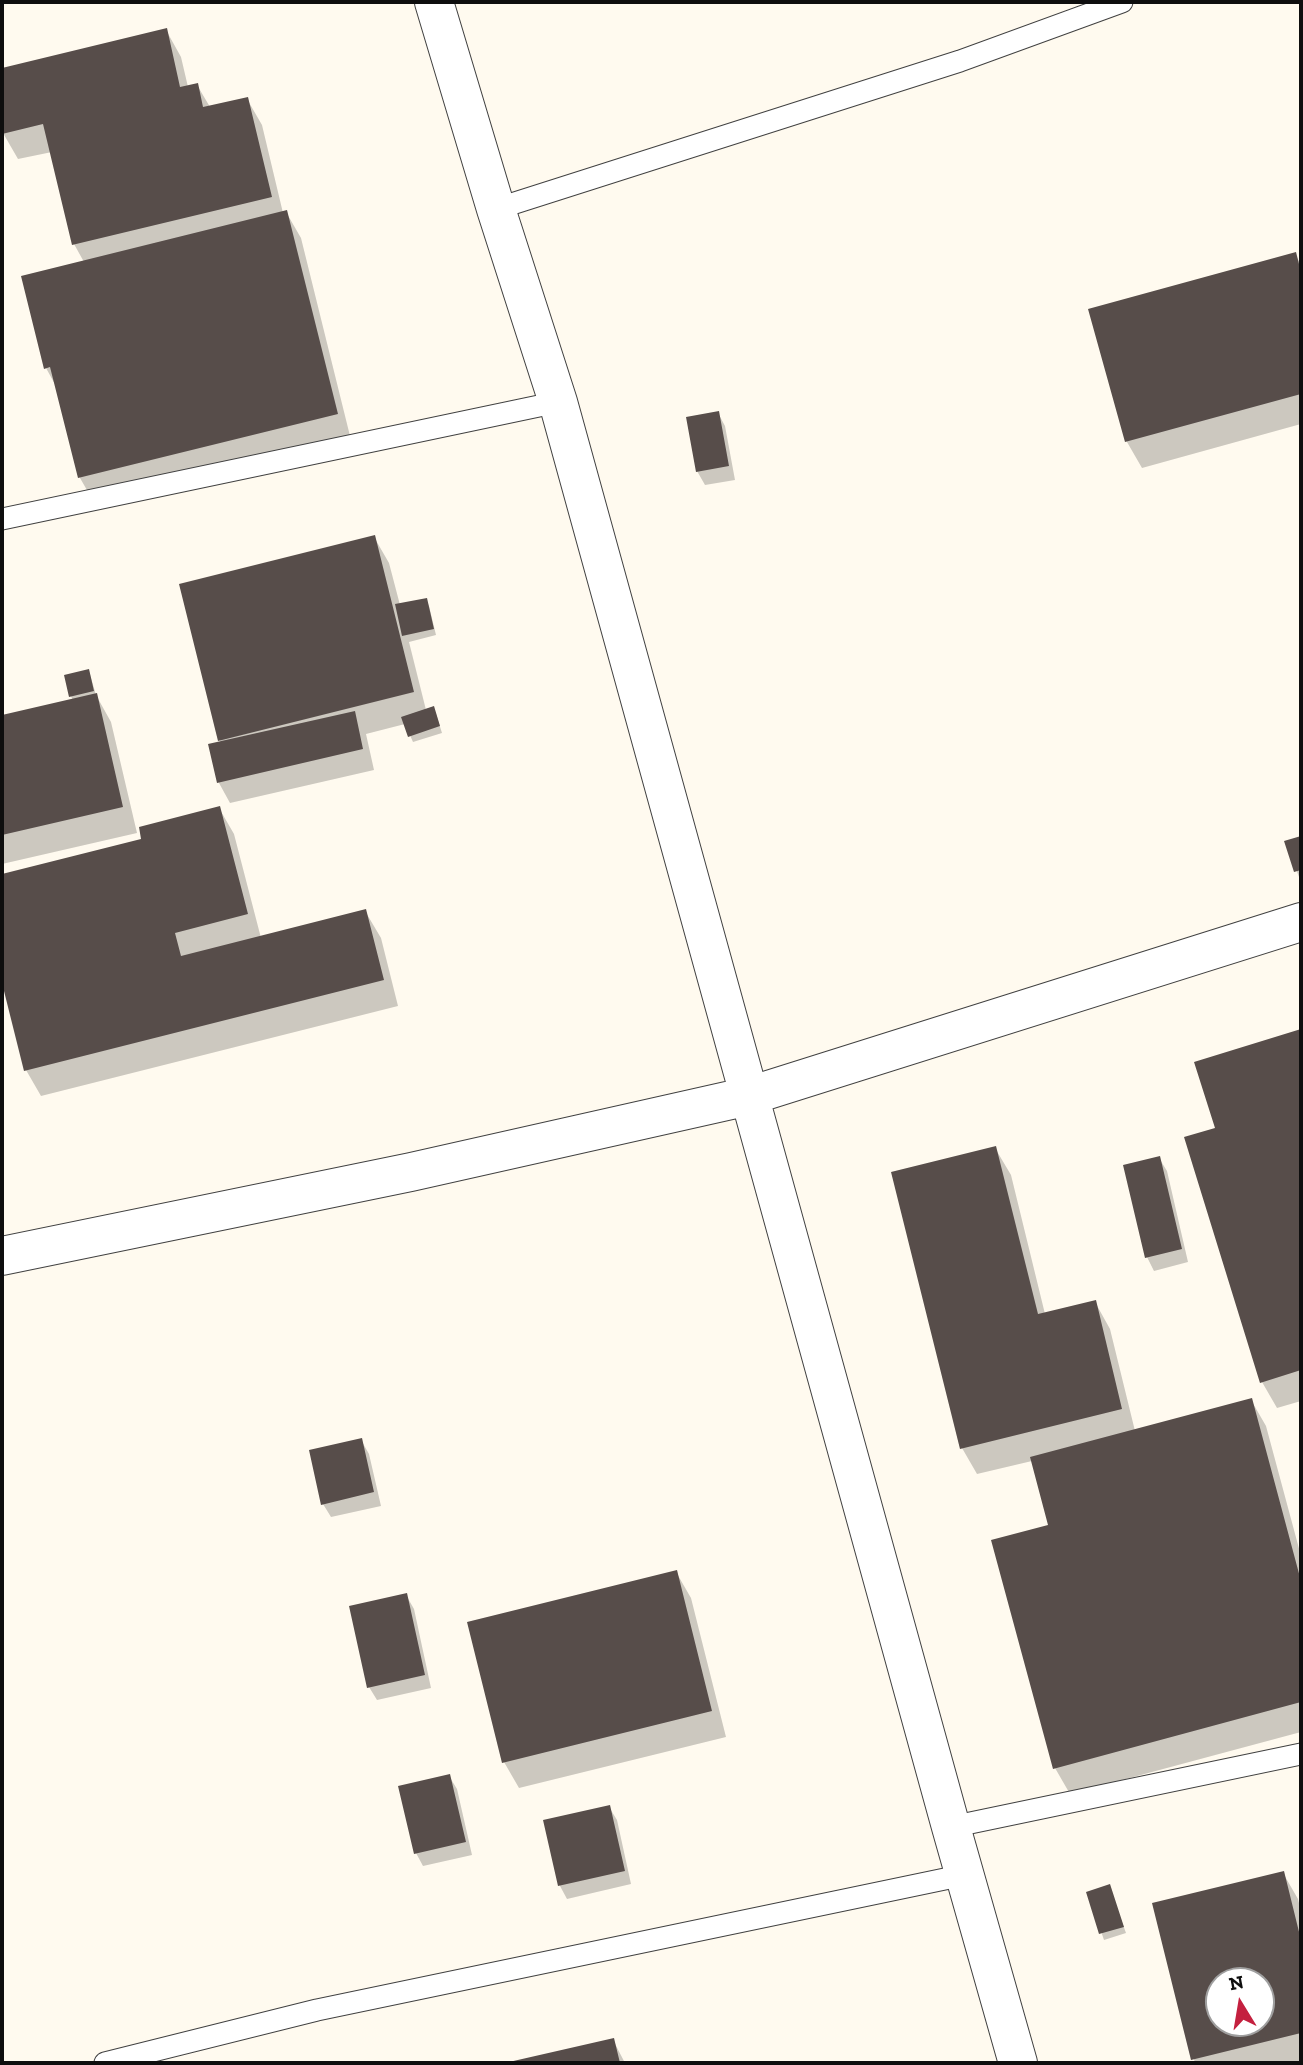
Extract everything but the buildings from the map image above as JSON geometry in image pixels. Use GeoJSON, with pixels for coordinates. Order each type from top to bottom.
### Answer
{"type":"FeatureCollection","features":[{"type":"Feature","properties":{"kind":"street"},"geometry":{"type":"LineString","coordinates":[[434,2],[558,402],[1018,2063]]}},
{"type":"Feature","properties":{"kind":"street"},"geometry":{"type":"LineString","coordinates":[[2,1256],[411,1172],[749,1096],[1301,922]]}},
{"type":"Feature","properties":{"kind":"lane"},"geometry":{"type":"LineString","coordinates":[[496,209],[960,61],[1122,2]]}},
{"type":"Feature","properties":{"kind":"lane"},"geometry":{"type":"LineString","coordinates":[[2,519],[558,402]]}},
{"type":"Feature","properties":{"kind":"lane"},"geometry":{"type":"LineString","coordinates":[[951,1827],[1301,1754]]}},
{"type":"Feature","properties":{"kind":"lane"},"geometry":{"type":"LineString","coordinates":[[105,2063],[317,2010],[964,1875]]}}]}
